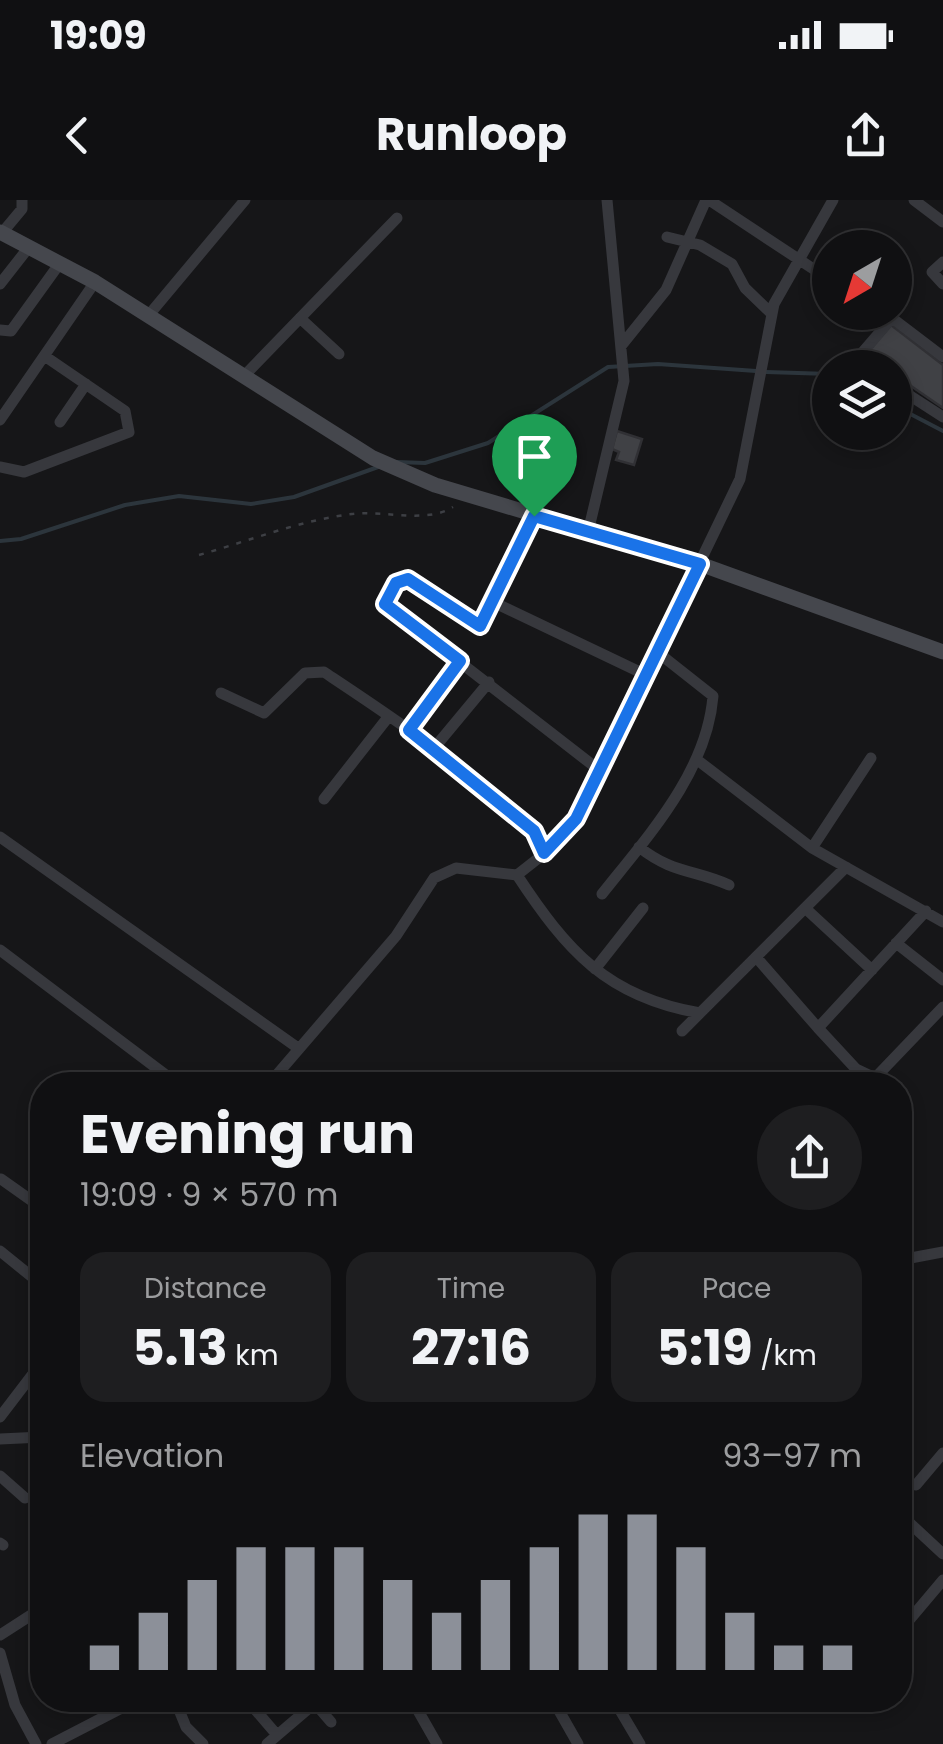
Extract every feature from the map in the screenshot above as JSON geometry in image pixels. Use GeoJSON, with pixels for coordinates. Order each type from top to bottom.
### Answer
{"type":"FeatureCollection","features":[{"type":"Feature","properties":{"kind":"main road"},"geometry":{"type":"LineString","coordinates":[[1,232],[95,282],[372,458],[434,485],[700,564],[943,652]]}},
{"type":"Feature","properties":{"kind":"street"},"geometry":{"type":"LineString","coordinates":[[1,232],[22,209],[22,200]]}},
{"type":"Feature","properties":{"kind":"street"},"geometry":{"type":"LineString","coordinates":[[148,316],[245,200]]}},
{"type":"Feature","properties":{"kind":"street"},"geometry":{"type":"LineString","coordinates":[[588,532],[624,382],[607,200]]}},
{"type":"Feature","properties":{"kind":"street"},"geometry":{"type":"LineString","coordinates":[[621,346],[666,290],[708,200],[812,270]]}},
{"type":"Feature","properties":{"kind":"street"},"geometry":{"type":"LineString","coordinates":[[279,1072],[396,936],[434,878],[456,868],[518,875],[576,819],[740,479],[772,314],[833,200]]}},
{"type":"Feature","properties":{"kind":"street"},"geometry":{"type":"LineString","coordinates":[[914,200],[943,222]]}},
{"type":"Feature","properties":{"kind":"street"},"geometry":{"type":"LineString","coordinates":[[243,377],[397,218]]}},
{"type":"Feature","properties":{"kind":"street"},"geometry":{"type":"LineString","coordinates":[[667,237],[688,242],[732,264],[746,288],[772,314]]}},
{"type":"Feature","properties":{"kind":"street"},"geometry":{"type":"LineString","coordinates":[[0,284],[29,247]]}},
{"type":"Feature","properties":{"kind":"street"},"geometry":{"type":"LineString","coordinates":[[943,262],[932,272],[943,284]]}},
{"type":"Feature","properties":{"kind":"street"},"geometry":{"type":"LineString","coordinates":[[0,330],[10,331],[60,263]]}},
{"type":"Feature","properties":{"kind":"street"},"geometry":{"type":"LineString","coordinates":[[0,420],[95,282]]}},
{"type":"Feature","properties":{"kind":"street"},"geometry":{"type":"LineString","coordinates":[[300,318],[339,354]]}},
{"type":"Feature","properties":{"kind":"street"},"geometry":{"type":"LineString","coordinates":[[864,350],[892,318],[943,357]]}},
{"type":"Feature","properties":{"kind":"street"},"geometry":{"type":"LineString","coordinates":[[0,467],[24,472],[124,437],[131,427],[125,411],[46,357]]}},
{"type":"Feature","properties":{"kind":"street"},"geometry":{"type":"LineString","coordinates":[[60,422],[86,384]]}},
{"type":"Feature","properties":{"kind":"street"},"geometry":{"type":"LineString","coordinates":[[912,397],[943,418]]}},
{"type":"Feature","properties":{"kind":"street"},"geometry":{"type":"LineString","coordinates":[[534,516],[478,627],[414,580],[404,578],[396,583],[386,598],[391,611],[600,770]]}},
{"type":"Feature","properties":{"kind":"street"},"geometry":{"type":"LineString","coordinates":[[493,602],[644,674]]}},
{"type":"Feature","properties":{"kind":"street"},"geometry":{"type":"LineString","coordinates":[[602,894],[640,847],[696,759],[710,727],[712,696],[656,651]]}},
{"type":"Feature","properties":{"kind":"street"},"geometry":{"type":"LineString","coordinates":[[409,730],[460,661]]}},
{"type":"Feature","properties":{"kind":"street"},"geometry":{"type":"LineString","coordinates":[[221,693],[264,713],[305,673],[318,670],[435,747],[534,831],[544,853]]}},
{"type":"Feature","properties":{"kind":"street"},"geometry":{"type":"LineString","coordinates":[[435,747],[489,682]]}},
{"type":"Feature","properties":{"kind":"street"},"geometry":{"type":"LineString","coordinates":[[324,799],[389,716]]}},
{"type":"Feature","properties":{"kind":"street"},"geometry":{"type":"LineString","coordinates":[[812,848],[871,758]]}},
{"type":"Feature","properties":{"kind":"street"},"geometry":{"type":"LineString","coordinates":[[696,759],[812,848],[943,922]]}},
{"type":"Feature","properties":{"kind":"street"},"geometry":{"type":"LineString","coordinates":[[0,837],[298,1048]]}},
{"type":"Feature","properties":{"kind":"street"},"geometry":{"type":"LineString","coordinates":[[640,847],[664,867],[729,885]]}},
{"type":"Feature","properties":{"kind":"street"},"geometry":{"type":"LineString","coordinates":[[682,1030],[846,867]]}},
{"type":"Feature","properties":{"kind":"street"},"geometry":{"type":"LineString","coordinates":[[518,875],[574,954],[595,970],[635,997],[700,1013]]}},
{"type":"Feature","properties":{"kind":"street"},"geometry":{"type":"LineString","coordinates":[[595,970],[643,908]]}},
{"type":"Feature","properties":{"kind":"street"},"geometry":{"type":"LineString","coordinates":[[805,908],[872,970]]}},
{"type":"Feature","properties":{"kind":"street"},"geometry":{"type":"LineString","coordinates":[[818,1028],[926,911]]}},
{"type":"Feature","properties":{"kind":"street"},"geometry":{"type":"LineString","coordinates":[[896,943],[943,980]]}},
{"type":"Feature","properties":{"kind":"street"},"geometry":{"type":"LineString","coordinates":[[0,950],[162,1072]]}},
{"type":"Feature","properties":{"kind":"street"},"geometry":{"type":"LineString","coordinates":[[756,957],[863,1072]]}},
{"type":"Feature","properties":{"kind":"street"},"geometry":{"type":"LineString","coordinates":[[882,1072],[943,1007]]}},
{"type":"Feature","properties":{"kind":"street"},"geometry":{"type":"LineString","coordinates":[[1,1179],[30,1200]]}},
{"type":"Feature","properties":{"kind":"street"},"geometry":{"type":"LineString","coordinates":[[0,1251],[30,1275]]}},
{"type":"Feature","properties":{"kind":"street"},"geometry":{"type":"LineString","coordinates":[[912,1258],[943,1252]]}},
{"type":"Feature","properties":{"kind":"street"},"geometry":{"type":"LineString","coordinates":[[0,1417],[30,1378]]}},
{"type":"Feature","properties":{"kind":"street"},"geometry":{"type":"LineString","coordinates":[[0,1439],[30,1438]]}},
{"type":"Feature","properties":{"kind":"street"},"geometry":{"type":"LineString","coordinates":[[916,1485],[943,1452]]}},
{"type":"Feature","properties":{"kind":"street"},"geometry":{"type":"LineString","coordinates":[[0,1476],[25,1498]]}},
{"type":"Feature","properties":{"kind":"street"},"geometry":{"type":"LineString","coordinates":[[912,1529],[943,1554]]}},
{"type":"Feature","properties":{"kind":"street"},"geometry":{"type":"LineString","coordinates":[[912,1617],[943,1580]]}},
{"type":"Feature","properties":{"kind":"street"},"geometry":{"type":"LineString","coordinates":[[0,1635],[30,1616]]}},
{"type":"Feature","properties":{"kind":"street"},"geometry":{"type":"LineString","coordinates":[[0,1653],[15,1705],[36,1744]]}},
{"type":"Feature","properties":{"kind":"street"},"geometry":{"type":"LineString","coordinates":[[0,1714],[15,1705]]}},
{"type":"Feature","properties":{"kind":"street"},"geometry":{"type":"LineString","coordinates":[[52,1744],[114,1712]]}},
{"type":"Feature","properties":{"kind":"street"},"geometry":{"type":"LineString","coordinates":[[180,1712],[186,1728],[203,1744]]}},
{"type":"Feature","properties":{"kind":"street"},"geometry":{"type":"LineString","coordinates":[[254,1712],[272,1740],[303,1712]]}},
{"type":"Feature","properties":{"kind":"street"},"geometry":{"type":"LineString","coordinates":[[322,1712],[331,1722]]}},
{"type":"Feature","properties":{"kind":"street"},"geometry":{"type":"LineString","coordinates":[[419,1712],[437,1744]]}},
{"type":"Feature","properties":{"kind":"street"},"geometry":{"type":"LineString","coordinates":[[560,1712],[578,1744]]}},
{"type":"Feature","properties":{"kind":"street"},"geometry":{"type":"LineString","coordinates":[[621,1712],[640,1744]]}},
{"type":"Feature","properties":{"kind":"path"},"geometry":{"type":"LineString","coordinates":[[199,556],[349,514],[395,511],[432,516],[450,510],[463,494]]}},
{"type":"Feature","properties":{"kind":"building"},"geometry":{"type":"Polygon","coordinates":[[[887,330],[898,330],[943,365],[943,408],[912,387],[912,350],[870,350],[887,330]]]}},
{"type":"Feature","properties":{"kind":"building"},"geometry":{"type":"Polygon","coordinates":[[[617,431],[642,439],[634,465],[616,460],[619,452],[612,449],[617,431]]]}},
{"type":"Feature","properties":{"kind":"waterway"},"geometry":{"type":"LineString","coordinates":[[397,462],[425,463],[488,443],[608,367],[658,364],[756,371]]}},
{"type":"Feature","properties":{"kind":"waterway"},"geometry":{"type":"LineString","coordinates":[[766,372],[812,373]]}},
{"type":"Feature","properties":{"kind":"waterway"},"geometry":{"type":"LineString","coordinates":[[912,415],[943,431]]}},
{"type":"Feature","properties":{"kind":"waterway"},"geometry":{"type":"LineString","coordinates":[[0,541],[21,539],[125,505],[179,496],[251,504],[294,497],[378,467]]}},
{"type":"Feature","properties":{"kind":"route"},"geometry":{"type":"LineString","coordinates":[[534,516],[700,564],[646,668],[576,819],[544,853],[534,831],[435,747],[409,730],[460,661],[385,604],[396,583],[404,578],[414,580],[472,625],[480,626],[534,516]]}}]}
